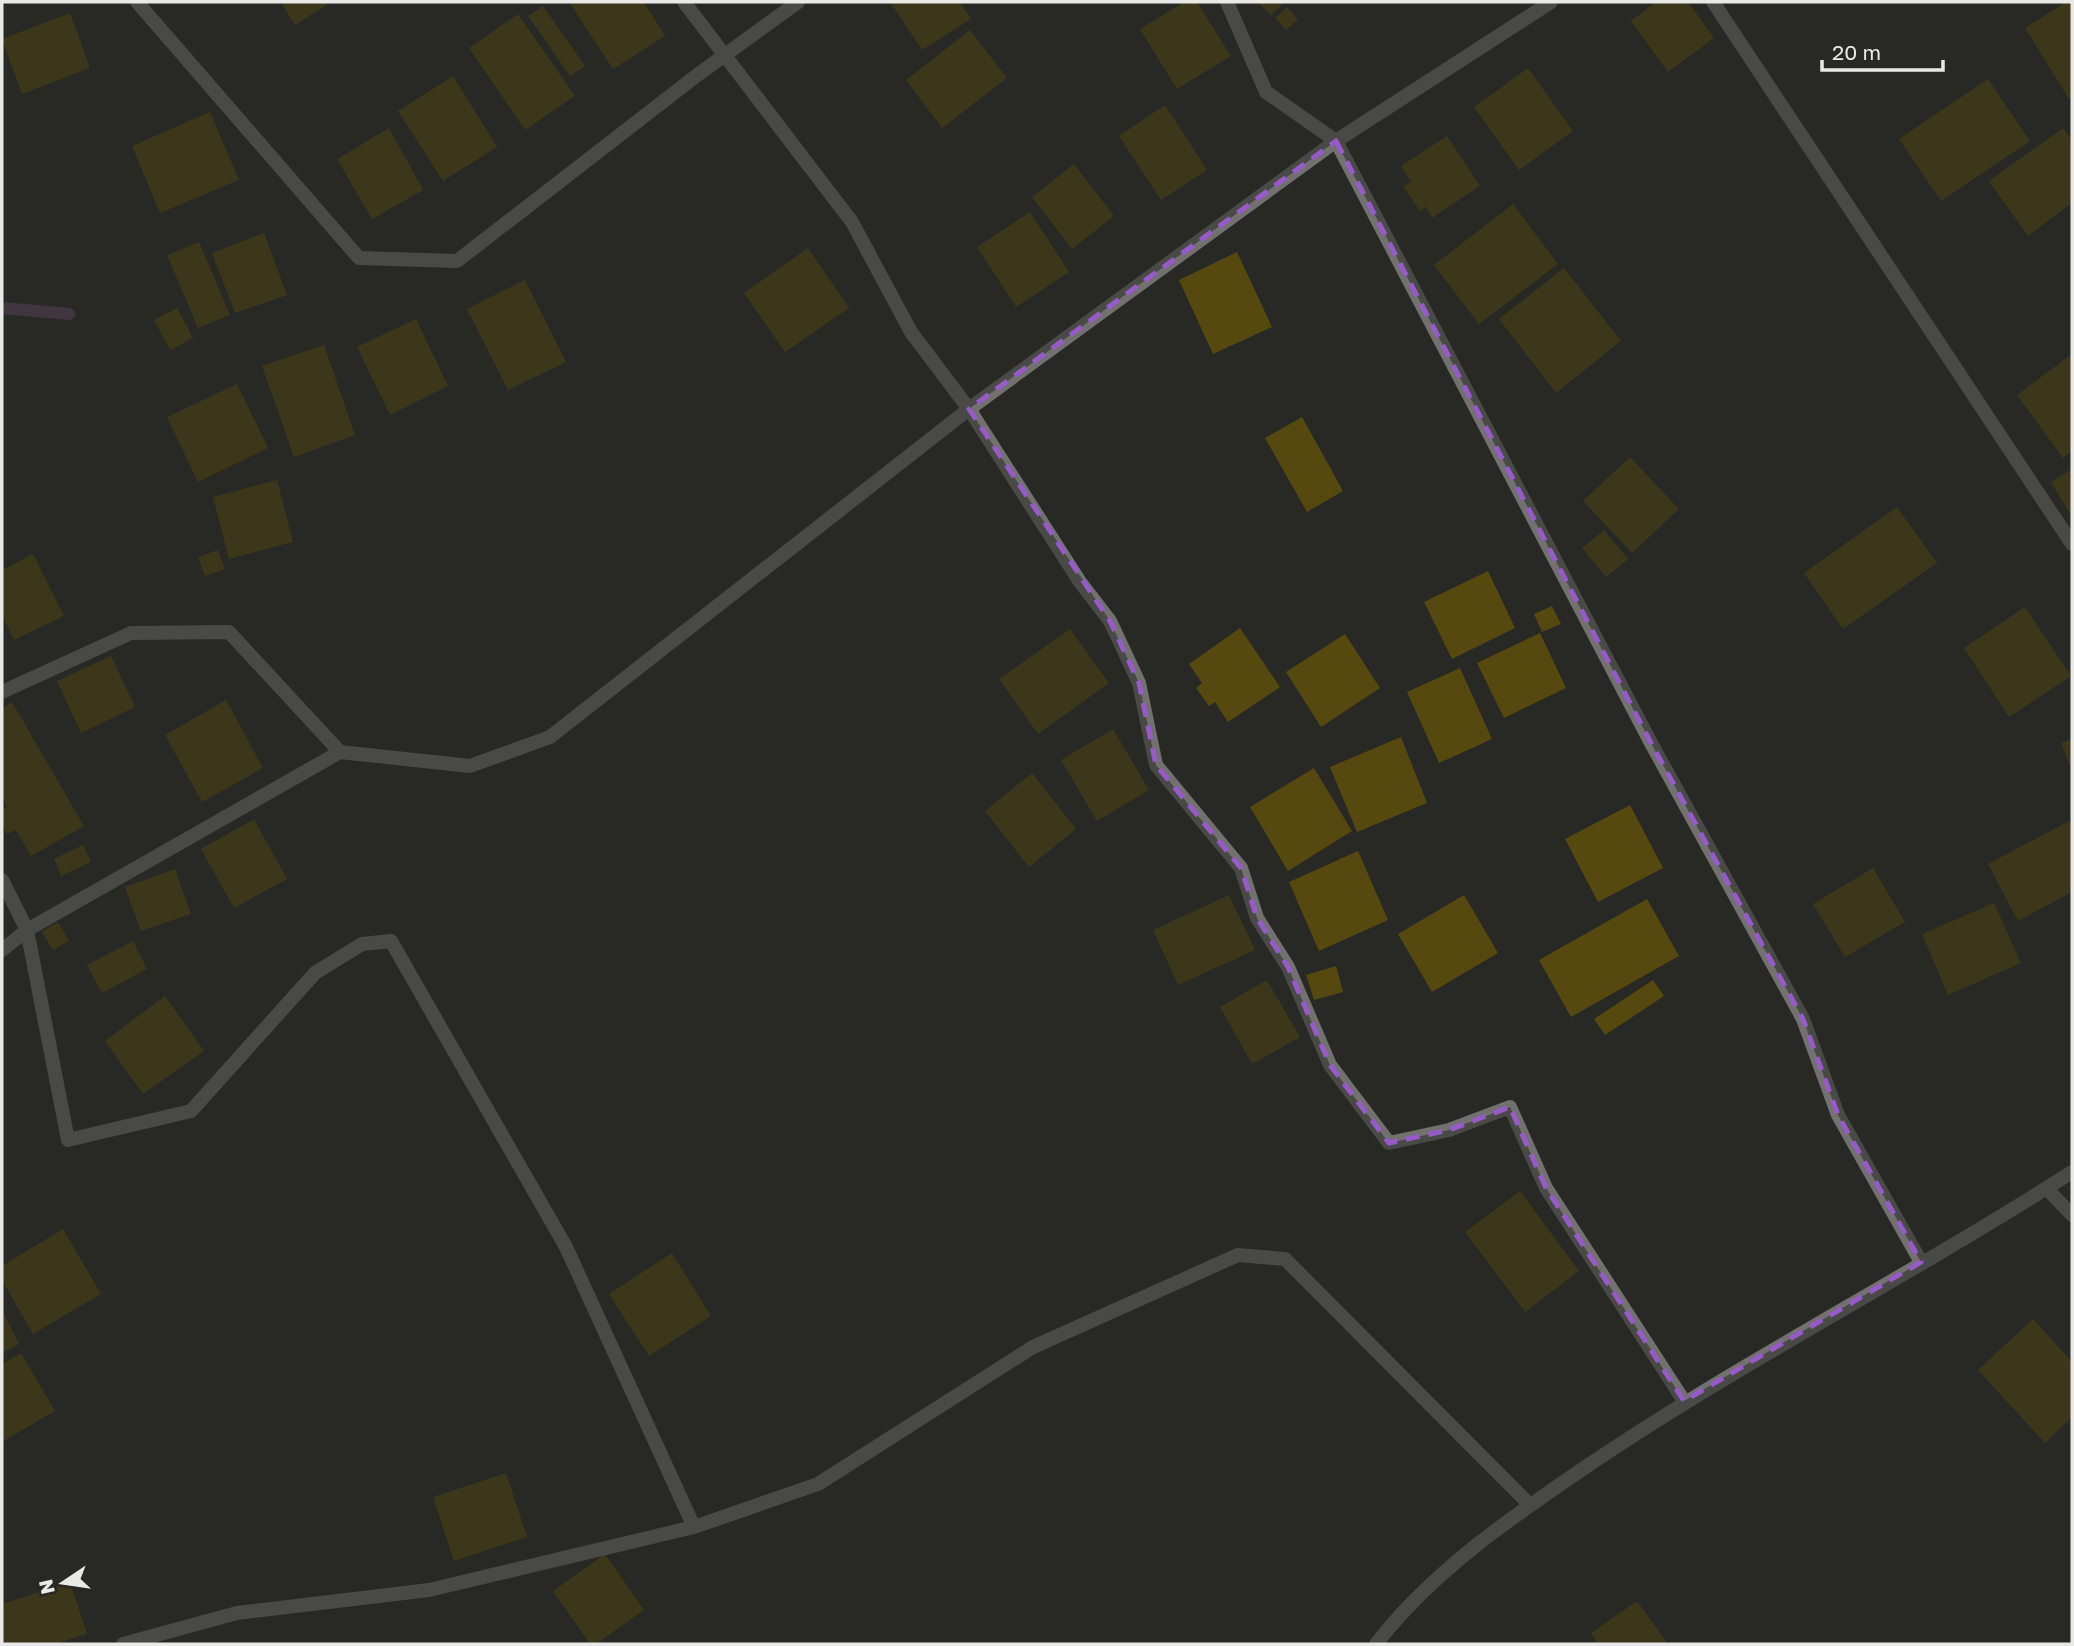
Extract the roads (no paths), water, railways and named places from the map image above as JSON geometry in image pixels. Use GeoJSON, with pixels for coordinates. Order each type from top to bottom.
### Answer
{"type":"FeatureCollection","features":[{"type":"Feature","properties":{"kind":"street"},"geometry":{"type":"LineString","coordinates":[[137,2],[359,258],[457,261],[696,76],[726,57],[798,2]]}},
{"type":"Feature","properties":{"kind":"street"},"geometry":{"type":"LineString","coordinates":[[684,2],[852,222],[911,332],[969,409],[1080,582],[1110,621],[1139,683],[1156,765],[1241,868],[1256,918],[1288,967],[1330,1065],[1390,1143],[1449,1130],[1510,1107],[1546,1188],[1684,1401]]}},
{"type":"Feature","properties":{"kind":"street"},"geometry":{"type":"LineString","coordinates":[[1227,2],[1266,92],[1336,141],[1651,743],[1803,1019],[1838,1115],[1921,1262]]}},
{"type":"Feature","properties":{"kind":"street"},"geometry":{"type":"LineString","coordinates":[[2,950],[27,930],[340,752],[470,766],[550,737],[969,409],[1336,141],[1551,2]]}},
{"type":"Feature","properties":{"kind":"street"},"geometry":{"type":"LineString","coordinates":[[1713,2],[2072,544]]}},
{"type":"Feature","properties":{"kind":"street"},"geometry":{"type":"LineString","coordinates":[[2,692],[131,633],[229,632],[340,752]]}},
{"type":"Feature","properties":{"kind":"street"},"geometry":{"type":"LineString","coordinates":[[2,880],[27,930],[68,1140],[191,1111],[315,973],[362,944],[391,941],[566,1247],[694,1527]]}},
{"type":"Feature","properties":{"kind":"street"},"geometry":{"type":"LineString","coordinates":[[1376,1644],[1394,1620],[1491,1531],[1684,1401],[2072,1172]]}},
{"type":"Feature","properties":{"kind":"street"},"geometry":{"type":"LineString","coordinates":[[2047,1189],[2072,1215]]}},
{"type":"Feature","properties":{"kind":"street"},"geometry":{"type":"LineString","coordinates":[[123,1644],[237,1613],[429,1590],[694,1527],[818,1484],[1033,1347],[1238,1255],[1285,1259],[1530,1505]]}},
{"type":"Feature","properties":{"kind":"waterway"},"geometry":{"type":"LineString","coordinates":[[2,308],[69,314]]}}]}
